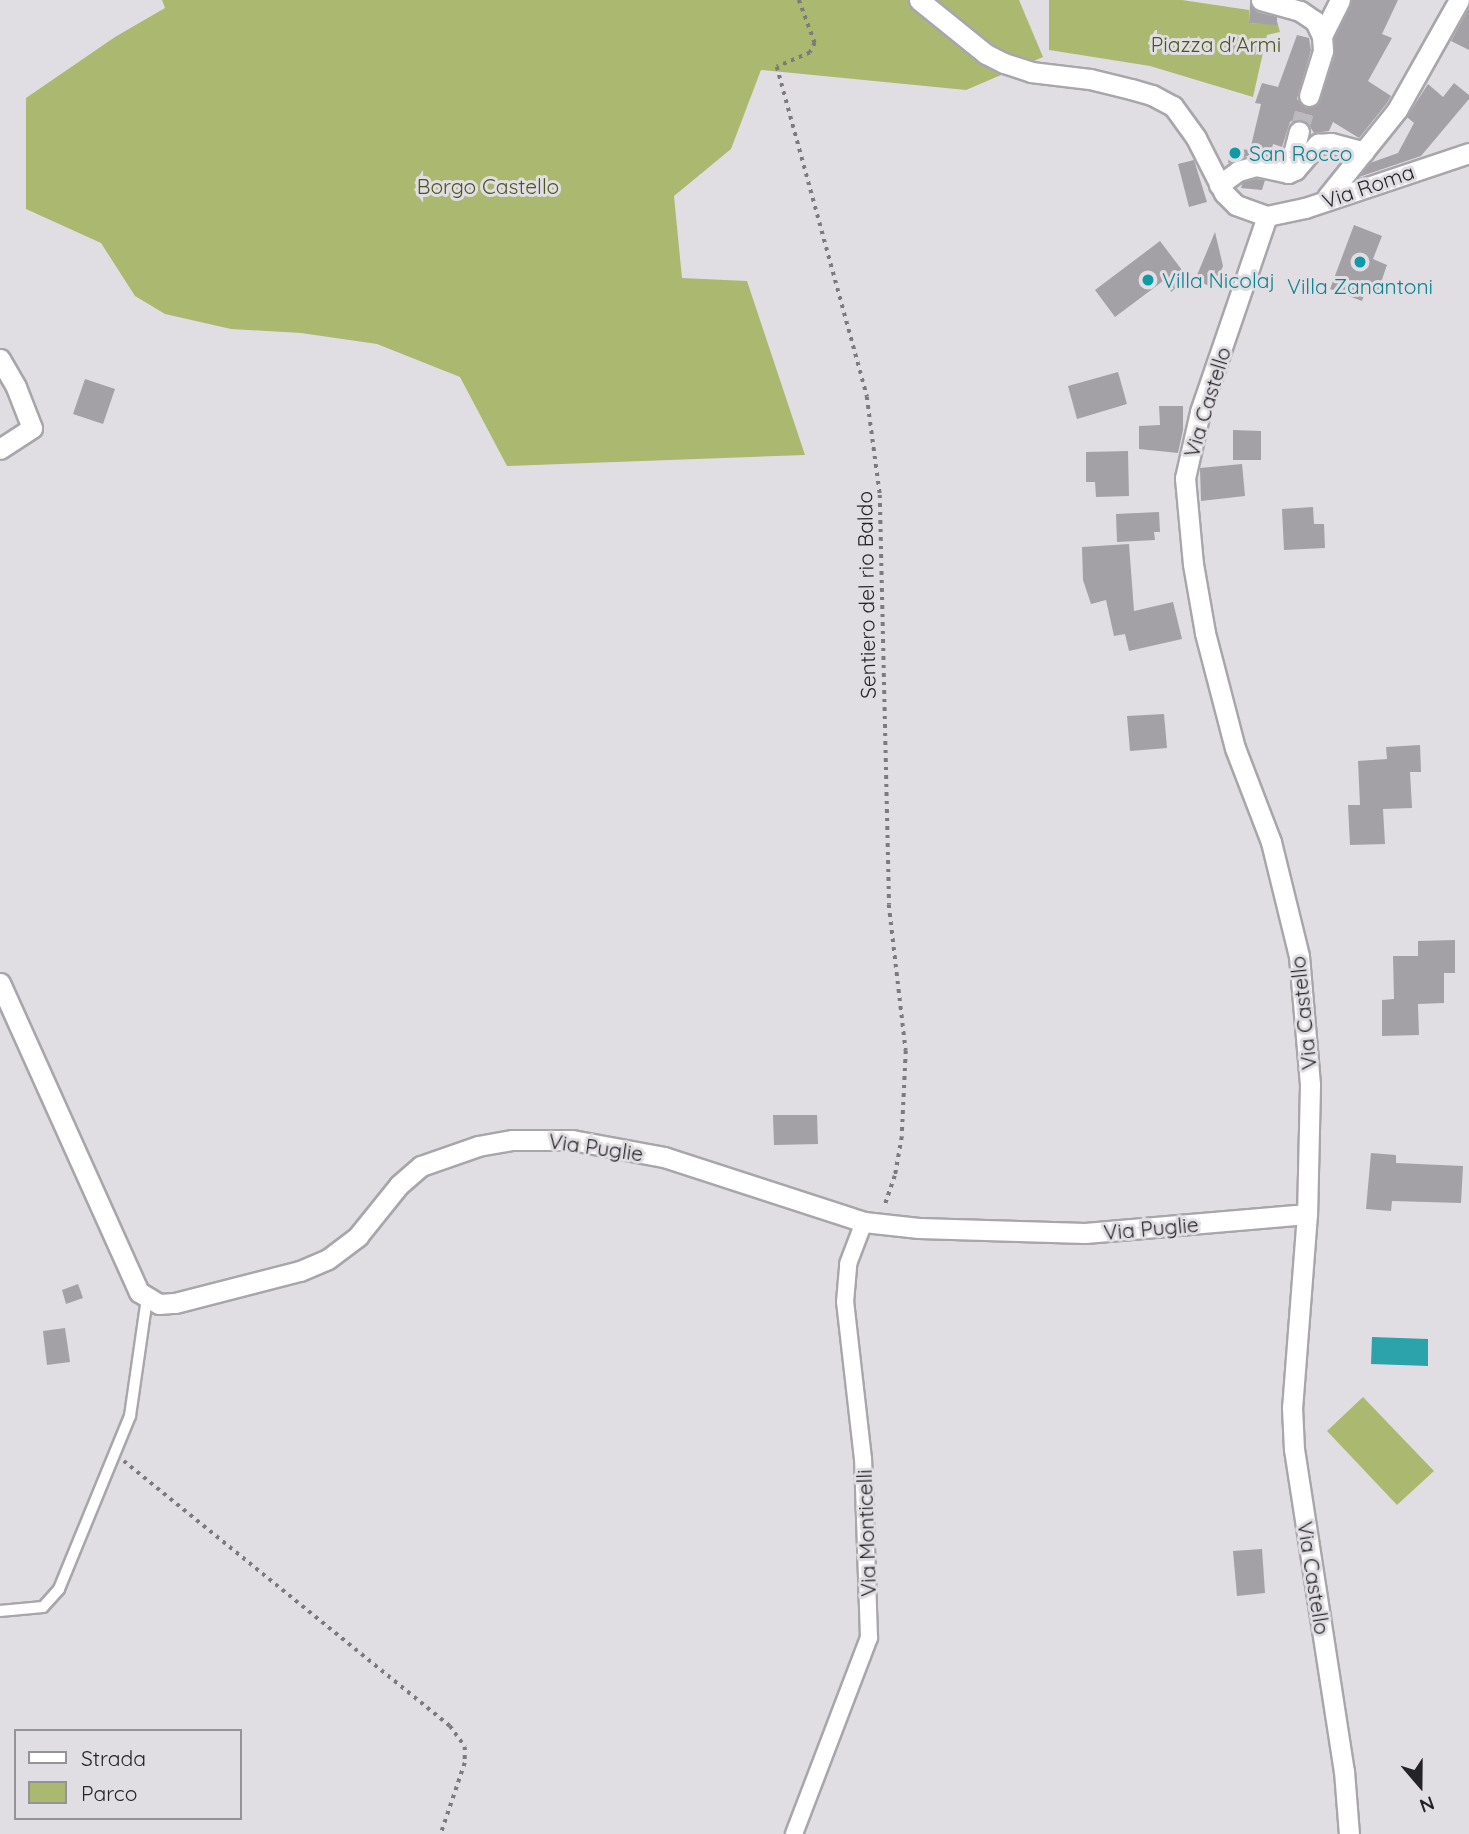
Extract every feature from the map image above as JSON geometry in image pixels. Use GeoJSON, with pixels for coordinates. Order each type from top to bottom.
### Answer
{"type":"FeatureCollection","features":[{"type":"Feature","properties":{"kind":"street"},"geometry":{"type":"LineString","coordinates":[[919,0],[986,54],[1004,64],[1031,72],[1090,79],[1131,89],[1173,106],[1196,138],[1219,184],[1236,205],[1267,216]]}},
{"type":"Feature","properties":{"kind":"street"},"geometry":{"type":"LineString","coordinates":[[1261,0],[1300,10],[1315,21],[1322,36],[1322,51],[1309,96]]}},
{"type":"Feature","properties":{"kind":"street"},"geometry":{"type":"LineString","coordinates":[[1322,36],[1340,0]]}},
{"type":"Feature","properties":{"kind":"street"},"geometry":{"type":"LineString","coordinates":[[1326,198],[1364,152],[1412,86],[1459,0]]}},
{"type":"Feature","properties":{"kind":"street"},"geometry":{"type":"LineString","coordinates":[[1288,173],[1298,131]]}},
{"type":"Feature","properties":{"kind":"street"},"geometry":{"type":"LineString","coordinates":[[1219,184],[1238,171],[1255,166],[1288,173],[1295,170],[1318,144],[1331,143],[1364,152]]}},
{"type":"Feature","properties":{"kind":"street","name":"Via Roma"},"geometry":{"type":"LineString","coordinates":[[1267,216],[1305,208],[1326,198],[1469,153]]}},
{"type":"Feature","properties":{"kind":"street","name":"Via Castello"},"geometry":{"type":"LineString","coordinates":[[1267,216],[1200,412],[1185,478],[1193,564],[1205,633],[1235,748],[1271,842],[1299,956],[1310,1085],[1307,1214],[1292,1407],[1294,1449],[1344,1771],[1349,1834]]}},
{"type":"Feature","properties":{"kind":"street"},"geometry":{"type":"LineString","coordinates":[[0,359],[32,428],[0,449]]}},
{"type":"Feature","properties":{"kind":"street"},"geometry":{"type":"LineString","coordinates":[[0,983],[139,1292],[147,1298]]}},
{"type":"Feature","properties":{"kind":"street","name":"Via Puglie"},"geometry":{"type":"LineString","coordinates":[[147,1298],[159,1304],[175,1303],[300,1271],[328,1259],[358,1236],[399,1185],[421,1166],[478,1146],[512,1140],[572,1140],[664,1157],[872,1223],[978,1232],[1085,1233],[1307,1214]]}},
{"type":"Feature","properties":{"kind":"street","name":"Via Monticelli"},"geometry":{"type":"LineString","coordinates":[[794,1834],[869,1638],[863,1459],[845,1302],[848,1264],[872,1223]]}},
{"type":"Feature","properties":{"kind":"lane"},"geometry":{"type":"LineString","coordinates":[[0,1611],[43,1606],[59,1589],[130,1416],[147,1298]]}},
{"type":"Feature","properties":{"kind":"path","name":"Sentiero del rio Baldo"},"geometry":{"type":"LineString","coordinates":[[799,0],[815,43],[810,53],[777,67],[867,397],[880,495],[889,905],[906,1051],[902,1137],[895,1175],[872,1223]]}},
{"type":"Feature","properties":{"kind":"path"},"geometry":{"type":"LineString","coordinates":[[114,1453],[450,1726],[465,1746],[465,1763],[441,1834]]}},
{"type":"Feature","properties":{"kind":"green space","name":"Borgo Castello"},"geometry":{"type":"Polygon","coordinates":[[[162,0],[1019,0],[1043,57],[966,90],[761,70],[731,149],[674,196],[682,278],[747,281],[805,455],[507,466],[460,377],[377,344],[301,333],[231,329],[165,314],[135,296],[101,243],[26,209],[26,98],[115,37],[165,8],[162,0]]]}},
{"type":"Feature","properties":{"kind":"green space","name":"Piazza d'Armi"},"geometry":{"type":"Polygon","coordinates":[[[1049,0],[1182,0],[1249,10],[1249,23],[1266,24],[1267,20],[1277,21],[1280,32],[1267,35],[1253,97],[1150,66],[1049,50],[1049,0]]]}},
{"type":"Feature","properties":{"kind":"green space"},"geometry":{"type":"Polygon","coordinates":[[[1363,1397],[1434,1471],[1397,1505],[1327,1431],[1363,1397]]]}},
{"type":"Feature","properties":{"kind":"water"},"geometry":{"type":"Polygon","coordinates":[[[1372,1337],[1428,1339],[1428,1366],[1371,1364],[1372,1337]]]}},
{"type":"Feature","properties":{"kind":"building"},"geometry":{"type":"Polygon","coordinates":[[[1352,0],[1398,0],[1382,34],[1392,38],[1368,81],[1391,96],[1387,103],[1359,138],[1333,122],[1329,131],[1314,133],[1307,122],[1296,119],[1290,122],[1282,147],[1273,144],[1270,157],[1253,154],[1228,163],[1230,148],[1250,150],[1261,104],[1255,103],[1262,83],[1278,87],[1297,35],[1309,38],[1311,50],[1297,99],[1306,108],[1318,104],[1335,55],[1334,38],[1352,0]]]}},
{"type":"Feature","properties":{"kind":"building"},"geometry":{"type":"Polygon","coordinates":[[[1250,4],[1257,12],[1277,17],[1277,25],[1249,23],[1250,4]]]}},
{"type":"Feature","properties":{"kind":"building"},"geometry":{"type":"Polygon","coordinates":[[[1469,8],[1469,50],[1451,41],[1469,8]]]}},
{"type":"Feature","properties":{"kind":"building"},"geometry":{"type":"Polygon","coordinates":[[[1454,83],[1469,95],[1469,99],[1421,156],[1359,177],[1370,163],[1398,153],[1414,123],[1407,117],[1428,84],[1443,97],[1454,83]]]}},
{"type":"Feature","properties":{"kind":"building"},"geometry":{"type":"Polygon","coordinates":[[[1194,160],[1207,202],[1189,207],[1178,164],[1194,160]]]}},
{"type":"Feature","properties":{"kind":"building"},"geometry":{"type":"Polygon","coordinates":[[[1265,180],[1262,190],[1241,188],[1243,182],[1265,180]]]}},
{"type":"Feature","properties":{"kind":"building","name":"Villa Zanantoni"},"geometry":{"type":"Polygon","coordinates":[[[1354,225],[1382,236],[1373,259],[1387,265],[1377,294],[1366,289],[1362,301],[1330,289],[1354,225]]]}},
{"type":"Feature","properties":{"kind":"building"},"geometry":{"type":"Polygon","coordinates":[[[1215,232],[1223,266],[1214,288],[1195,280],[1215,232]]]}},
{"type":"Feature","properties":{"kind":"building","name":"Villa Nicolaj"},"geometry":{"type":"Polygon","coordinates":[[[1160,241],[1188,278],[1171,292],[1163,281],[1115,317],[1095,290],[1160,241]]]}},
{"type":"Feature","properties":{"kind":"building"},"geometry":{"type":"Polygon","coordinates":[[[1118,372],[1127,404],[1077,419],[1068,386],[1118,372]]]}},
{"type":"Feature","properties":{"kind":"building"},"geometry":{"type":"Polygon","coordinates":[[[85,379],[115,389],[103,424],[73,414],[85,379]]]}},
{"type":"Feature","properties":{"kind":"building"},"geometry":{"type":"Polygon","coordinates":[[[1159,406],[1183,406],[1183,430],[1178,453],[1139,449],[1139,426],[1160,425],[1159,406]]]}},
{"type":"Feature","properties":{"kind":"building"},"geometry":{"type":"Polygon","coordinates":[[[1233,430],[1261,431],[1261,460],[1233,460],[1233,430]]]}},
{"type":"Feature","properties":{"kind":"building"},"geometry":{"type":"Polygon","coordinates":[[[1128,451],[1129,496],[1096,497],[1095,482],[1086,482],[1086,452],[1128,451]]]}},
{"type":"Feature","properties":{"kind":"building"},"geometry":{"type":"Polygon","coordinates":[[[1242,464],[1245,496],[1201,501],[1200,468],[1242,464]]]}},
{"type":"Feature","properties":{"kind":"building"},"geometry":{"type":"Polygon","coordinates":[[[1313,507],[1314,524],[1324,524],[1325,548],[1284,550],[1282,509],[1313,507]]]}},
{"type":"Feature","properties":{"kind":"building"},"geometry":{"type":"Polygon","coordinates":[[[1159,512],[1160,532],[1154,532],[1155,540],[1117,542],[1116,514],[1159,512]]]}},
{"type":"Feature","properties":{"kind":"building"},"geometry":{"type":"Polygon","coordinates":[[[1129,544],[1134,611],[1173,602],[1182,639],[1129,651],[1125,634],[1114,636],[1106,600],[1091,604],[1083,580],[1082,547],[1129,544]]]}},
{"type":"Feature","properties":{"kind":"building"},"geometry":{"type":"Polygon","coordinates":[[[1164,714],[1167,748],[1130,751],[1127,716],[1164,714]]]}},
{"type":"Feature","properties":{"kind":"building"},"geometry":{"type":"Polygon","coordinates":[[[1420,745],[1421,772],[1410,772],[1412,808],[1383,809],[1385,844],[1350,845],[1348,805],[1360,805],[1358,761],[1387,759],[1386,747],[1420,745]]]}},
{"type":"Feature","properties":{"kind":"building"},"geometry":{"type":"Polygon","coordinates":[[[1455,940],[1455,973],[1444,973],[1444,1003],[1418,1004],[1419,1035],[1382,1036],[1382,1000],[1394,999],[1393,956],[1418,956],[1418,941],[1455,940]]]}},
{"type":"Feature","properties":{"kind":"building"},"geometry":{"type":"Polygon","coordinates":[[[773,1115],[817,1115],[818,1144],[774,1145],[773,1115]]]}},
{"type":"Feature","properties":{"kind":"building"},"geometry":{"type":"Polygon","coordinates":[[[1371,1153],[1396,1155],[1396,1163],[1463,1166],[1461,1203],[1392,1201],[1391,1211],[1366,1209],[1371,1153]]]}},
{"type":"Feature","properties":{"kind":"building"},"geometry":{"type":"Polygon","coordinates":[[[78,1284],[83,1298],[66,1304],[62,1290],[78,1284]]]}},
{"type":"Feature","properties":{"kind":"building"},"geometry":{"type":"Polygon","coordinates":[[[65,1328],[70,1362],[47,1365],[43,1331],[65,1328]]]}},
{"type":"Feature","properties":{"kind":"building"},"geometry":{"type":"Polygon","coordinates":[[[1262,1549],[1265,1593],[1237,1596],[1233,1551],[1262,1549]]]}},
{"type":"Feature","properties":{"kind":"tunnel"},"geometry":{"type":"LineString","coordinates":[[1299,131],[1309,96]]}},
{"type":"Feature","properties":{"kind":"place","name":"San Rocco"},"geometry":{"type":"Point","coordinates":[1235,153]}},
{"type":"Feature","properties":{"kind":"place","name":"Villa Zanantoni"},"geometry":{"type":"Point","coordinates":[1360,262]}},
{"type":"Feature","properties":{"kind":"place","name":"Villa Nicolaj"},"geometry":{"type":"Point","coordinates":[1148,280]}}]}
